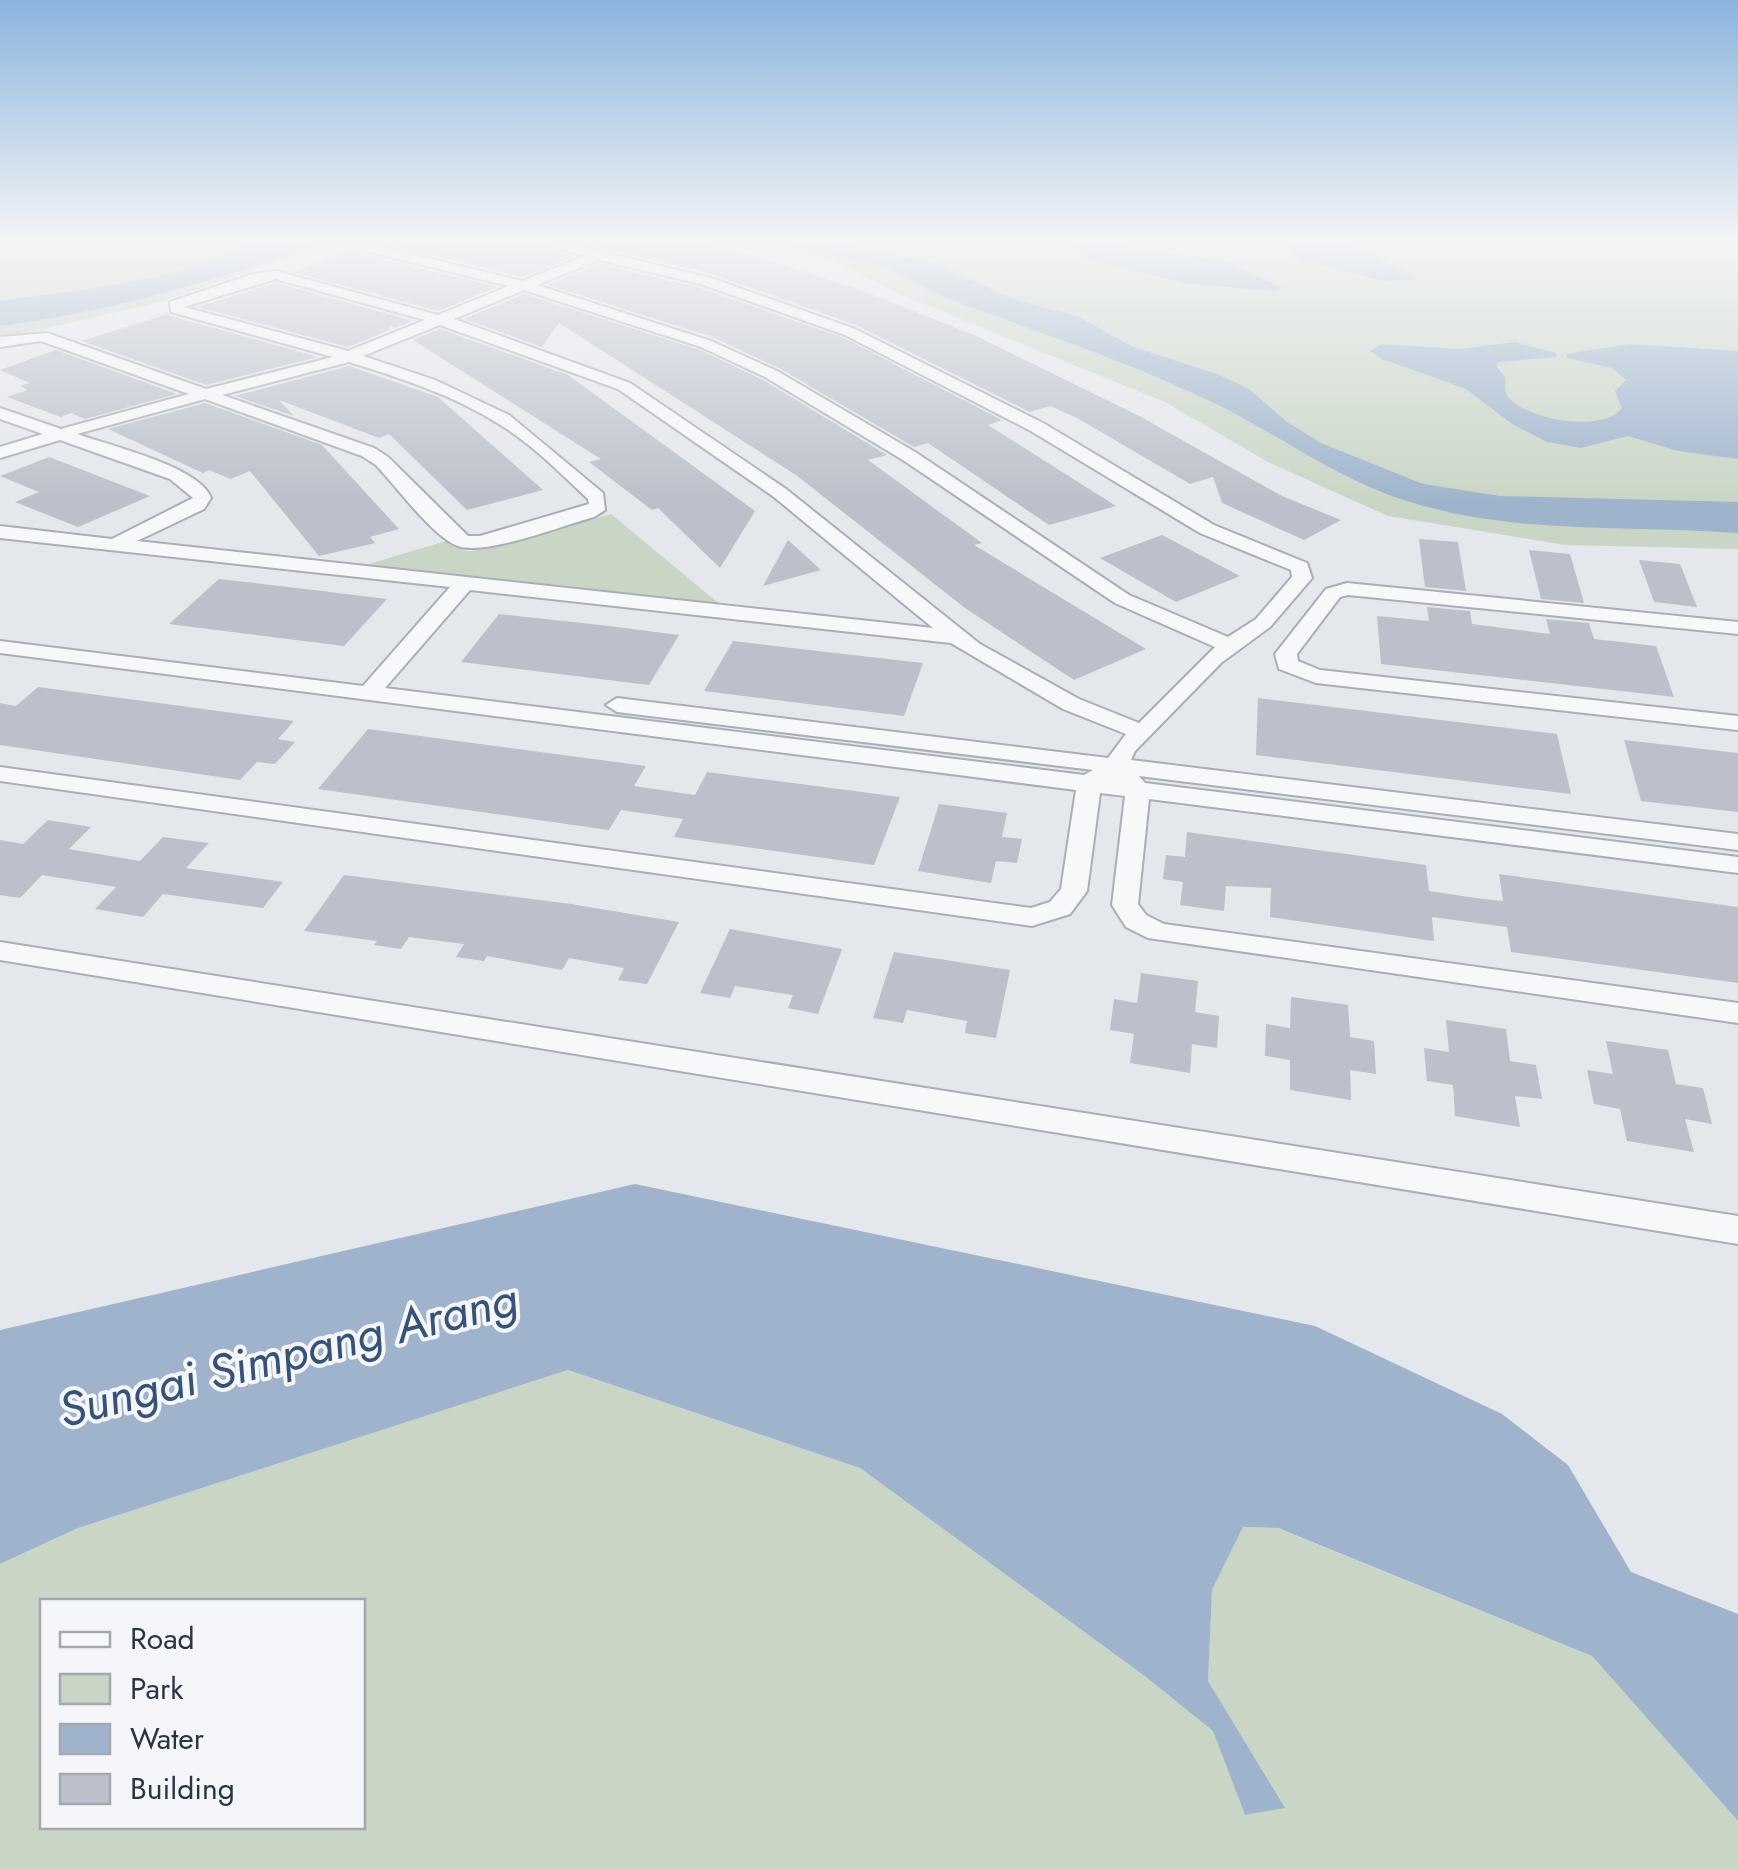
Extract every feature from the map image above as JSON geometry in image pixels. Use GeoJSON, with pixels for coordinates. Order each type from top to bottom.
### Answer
{"type":"FeatureCollection","features":[{"type":"Feature","properties":{"kind":"street"},"geometry":{"type":"LineString","coordinates":[[0,342],[42,336],[368,452],[464,542],[481,542],[587,513],[598,506],[597,497],[502,418],[414,380],[242,326]]}},
{"type":"Feature","properties":{"kind":"street"},"geometry":{"type":"LineString","coordinates":[[0,453],[58,433],[345,358],[424,326]]}},
{"type":"Feature","properties":{"kind":"street"},"geometry":{"type":"LineString","coordinates":[[459,326],[580,366],[649,401],[824,527],[956,636],[1012,674],[1142,732]]}},
{"type":"Feature","properties":{"kind":"street"},"geometry":{"type":"LineString","coordinates":[[657,326],[771,374],[909,456],[1082,576],[1122,599],[1228,645]]}},
{"type":"Feature","properties":{"kind":"street"},"geometry":{"type":"LineString","coordinates":[[0,774],[1032,917],[1060,908],[1074,890],[1089,784],[1117,766],[1124,748],[1228,645],[1263,622],[1302,578],[1300,568],[1207,529],[1036,427],[884,347],[828,326]]}},
{"type":"Feature","properties":{"kind":"street"},"geometry":{"type":"LineString","coordinates":[[0,413],[176,476],[200,490],[202,498],[197,505],[113,545]]}},
{"type":"Feature","properties":{"kind":"street"},"geometry":{"type":"LineString","coordinates":[[0,532],[956,636]]}},
{"type":"Feature","properties":{"kind":"street"},"geometry":{"type":"LineString","coordinates":[[377,685],[465,583]]}},
{"type":"Feature","properties":{"kind":"street"},"geometry":{"type":"LineString","coordinates":[[1738,628],[1347,589],[1333,593],[1286,654],[1286,664],[1316,676],[1738,723]]}},
{"type":"Feature","properties":{"kind":"street"},"geometry":{"type":"LineString","coordinates":[[0,630],[1089,784],[1738,865]]}},
{"type":"Feature","properties":{"kind":"street"},"geometry":{"type":"LineString","coordinates":[[0,647],[1117,766],[1738,842]]}},
{"type":"Feature","properties":{"kind":"street"},"geometry":{"type":"LineString","coordinates":[[1117,766],[1138,790],[1126,906],[1136,921],[1158,932],[1738,1014]]}},
{"type":"Feature","properties":{"kind":"street"},"geometry":{"type":"LineString","coordinates":[[0,951],[1738,1230]]}},
{"type":"Feature","properties":{"kind":"green space"},"geometry":{"type":"Polygon","coordinates":[[[0,326],[55,326],[0,339],[0,326]]]}},
{"type":"Feature","properties":{"kind":"green space"},"geometry":{"type":"Polygon","coordinates":[[[979,326],[1738,326],[1738,549],[1565,545],[1388,516],[1268,462],[1165,402],[979,326]]]}},
{"type":"Feature","properties":{"kind":"green space"},"geometry":{"type":"Polygon","coordinates":[[[611,514],[722,606],[362,566],[446,541],[466,551],[480,550],[611,514]]]}},
{"type":"Feature","properties":{"kind":"green space"},"geometry":{"type":"Polygon","coordinates":[[[568,1370],[860,1468],[1146,1677],[1213,1731],[1245,1815],[1284,1808],[1208,1681],[1212,1590],[1243,1527],[1277,1528],[1592,1656],[1738,1821],[1738,1869],[0,1869],[0,1564],[78,1528],[568,1370]]]}},
{"type":"Feature","properties":{"kind":"water"},"geometry":{"type":"Polygon","coordinates":[[[1024,326],[1095,326],[1133,347],[1217,374],[1249,389],[1287,422],[1321,443],[1423,484],[1500,496],[1738,502],[1738,533],[1529,524],[1447,512],[1407,501],[1356,481],[1178,386],[1024,326]]]}},
{"type":"Feature","properties":{"kind":"water"},"geometry":{"type":"Polygon","coordinates":[[[1515,342],[1556,353],[1557,357],[1499,362],[1496,366],[1505,377],[1510,399],[1533,413],[1583,422],[1613,416],[1622,408],[1615,391],[1626,380],[1612,368],[1567,358],[1567,354],[1630,344],[1738,351],[1738,459],[1678,451],[1628,436],[1581,448],[1547,442],[1512,424],[1466,389],[1382,359],[1370,351],[1382,344],[1460,349],[1515,342]]]}},
{"type":"Feature","properties":{"kind":"water","name":"Sungai Simpang Arang"},"geometry":{"type":"Polygon","coordinates":[[[635,1184],[1315,1326],[1502,1414],[1568,1465],[1631,1572],[1738,1614],[1738,1821],[1592,1656],[1278,1528],[1243,1527],[1212,1590],[1208,1681],[1285,1808],[1245,1815],[1213,1731],[1146,1677],[860,1468],[568,1370],[78,1528],[0,1564],[0,1330],[635,1184]]]}},
{"type":"Feature","properties":{"kind":"building"},"geometry":{"type":"Polygon","coordinates":[[[129,326],[207,326],[318,357],[206,385],[82,341],[129,326]]]}},
{"type":"Feature","properties":{"kind":"building"},"geometry":{"type":"Polygon","coordinates":[[[270,326],[391,326],[348,347],[270,326]]]}},
{"type":"Feature","properties":{"kind":"building"},"geometry":{"type":"Polygon","coordinates":[[[484,326],[557,326],[542,347],[484,326]]]}},
{"type":"Feature","properties":{"kind":"building"},"geometry":{"type":"Polygon","coordinates":[[[564,326],[625,326],[700,350],[763,380],[887,455],[868,460],[982,543],[974,545],[1146,649],[1074,680],[965,608],[796,475],[564,326]]]}},
{"type":"Feature","properties":{"kind":"building"},"geometry":{"type":"Polygon","coordinates":[[[678,326],[810,326],[844,338],[1002,420],[988,425],[1116,506],[1049,525],[928,443],[914,447],[779,368],[712,337],[678,326]]]}},
{"type":"Feature","properties":{"kind":"building"},"geometry":{"type":"Polygon","coordinates":[[[858,326],[952,326],[974,335],[1141,417],[1282,496],[1341,520],[1304,540],[1222,503],[1213,477],[1190,484],[1077,418],[1050,406],[1030,412],[858,326]]]}},
{"type":"Feature","properties":{"kind":"building"},"geometry":{"type":"Polygon","coordinates":[[[440,329],[568,375],[755,511],[720,568],[658,508],[652,510],[589,462],[601,459],[413,340],[440,329]]]}},
{"type":"Feature","properties":{"kind":"building"},"geometry":{"type":"Polygon","coordinates":[[[56,350],[177,394],[85,419],[71,413],[61,417],[7,397],[28,390],[20,386],[30,383],[0,370],[56,350]]]}},
{"type":"Feature","properties":{"kind":"building"},"geometry":{"type":"Polygon","coordinates":[[[349,366],[438,397],[543,490],[467,510],[389,434],[379,438],[279,400],[294,416],[235,396],[349,366]]]}},
{"type":"Feature","properties":{"kind":"building"},"geometry":{"type":"Polygon","coordinates":[[[205,403],[322,445],[399,529],[370,537],[375,543],[319,556],[250,471],[231,479],[209,470],[203,473],[108,429],[205,403]]]}},
{"type":"Feature","properties":{"kind":"building"},"geometry":{"type":"Polygon","coordinates":[[[49,457],[150,496],[78,527],[15,502],[39,492],[0,476],[49,457]]]}},
{"type":"Feature","properties":{"kind":"building"},"geometry":{"type":"Polygon","coordinates":[[[1162,535],[1240,576],[1176,602],[1100,558],[1162,535]]]}},
{"type":"Feature","properties":{"kind":"building"},"geometry":{"type":"Polygon","coordinates":[[[1419,539],[1458,542],[1466,591],[1425,587],[1419,539]]]}},
{"type":"Feature","properties":{"kind":"building"},"geometry":{"type":"Polygon","coordinates":[[[788,540],[821,570],[763,586],[788,540]]]}},
{"type":"Feature","properties":{"kind":"building"},"geometry":{"type":"Polygon","coordinates":[[[1529,550],[1570,554],[1584,603],[1541,599],[1529,550]]]}},
{"type":"Feature","properties":{"kind":"building"},"geometry":{"type":"Polygon","coordinates":[[[1639,560],[1680,564],[1697,607],[1654,602],[1639,560]]]}},
{"type":"Feature","properties":{"kind":"building"},"geometry":{"type":"Polygon","coordinates":[[[219,579],[387,599],[344,646],[169,624],[219,579]]]}},
{"type":"Feature","properties":{"kind":"building"},"geometry":{"type":"Polygon","coordinates":[[[1427,607],[1470,611],[1472,624],[1550,634],[1546,619],[1589,623],[1594,639],[1656,646],[1674,697],[1381,664],[1377,616],[1429,621],[1427,607]]]}},
{"type":"Feature","properties":{"kind":"building"},"geometry":{"type":"Polygon","coordinates":[[[499,614],[679,635],[649,685],[461,662],[499,614]]]}},
{"type":"Feature","properties":{"kind":"building"},"geometry":{"type":"Polygon","coordinates":[[[733,641],[923,663],[904,716],[704,691],[733,641]]]}},
{"type":"Feature","properties":{"kind":"building"},"geometry":{"type":"Polygon","coordinates":[[[38,687],[294,721],[278,739],[295,742],[275,764],[257,762],[240,780],[0,745],[0,703],[16,706],[38,687]]]}},
{"type":"Feature","properties":{"kind":"building"},"geometry":{"type":"Polygon","coordinates":[[[1258,698],[1557,734],[1571,794],[1256,755],[1258,698]]]}},
{"type":"Feature","properties":{"kind":"building"},"geometry":{"type":"Polygon","coordinates":[[[368,729],[646,766],[634,786],[695,795],[707,772],[900,797],[874,865],[674,837],[683,819],[621,810],[609,830],[318,789],[368,729]]]}},
{"type":"Feature","properties":{"kind":"building"},"geometry":{"type":"Polygon","coordinates":[[[1624,740],[1738,753],[1738,812],[1641,801],[1624,740]]]}},
{"type":"Feature","properties":{"kind":"building"},"geometry":{"type":"Polygon","coordinates":[[[939,804],[1007,813],[1002,837],[1022,839],[1017,863],[996,861],[991,883],[918,871],[939,804]]]}},
{"type":"Feature","properties":{"kind":"building"},"geometry":{"type":"Polygon","coordinates":[[[48,820],[91,827],[69,849],[140,861],[163,837],[209,843],[186,868],[283,882],[263,908],[163,894],[143,917],[95,909],[116,887],[42,875],[20,898],[0,895],[0,840],[23,844],[48,820]]]}},
{"type":"Feature","properties":{"kind":"building"},"geometry":{"type":"Polygon","coordinates":[[[1187,832],[1426,865],[1429,891],[1483,899],[1503,901],[1499,874],[1738,907],[1738,983],[1511,952],[1507,927],[1432,917],[1434,941],[1270,917],[1271,888],[1226,886],[1224,911],[1180,905],[1183,882],[1163,879],[1166,855],[1185,857],[1187,832]]]}},
{"type":"Feature","properties":{"kind":"building"},"geometry":{"type":"Polygon","coordinates":[[[344,875],[679,922],[647,984],[618,980],[624,968],[569,958],[562,970],[487,956],[484,961],[456,957],[464,944],[409,937],[401,949],[374,945],[377,941],[304,931],[344,875]]]}},
{"type":"Feature","properties":{"kind":"building"},"geometry":{"type":"Polygon","coordinates":[[[730,929],[842,949],[818,1014],[788,1008],[793,995],[735,986],[730,998],[700,993],[730,929]]]}},
{"type":"Feature","properties":{"kind":"building"},"geometry":{"type":"Polygon","coordinates":[[[894,952],[1010,970],[996,1038],[965,1033],[967,1021],[907,1010],[903,1023],[873,1018],[894,952]]]}},
{"type":"Feature","properties":{"kind":"building"},"geometry":{"type":"Polygon","coordinates":[[[1141,973],[1198,981],[1195,1012],[1219,1016],[1217,1048],[1192,1044],[1190,1073],[1130,1063],[1134,1034],[1110,1030],[1114,999],[1137,1003],[1141,973]]]}},
{"type":"Feature","properties":{"kind":"building"},"geometry":{"type":"Polygon","coordinates":[[[1291,997],[1348,1005],[1350,1037],[1374,1041],[1376,1074],[1350,1070],[1351,1100],[1290,1090],[1290,1060],[1265,1056],[1266,1024],[1290,1028],[1291,997]]]}},
{"type":"Feature","properties":{"kind":"building"},"geometry":{"type":"Polygon","coordinates":[[[1446,1020],[1506,1029],[1510,1061],[1536,1065],[1542,1099],[1515,1096],[1520,1127],[1455,1116],[1453,1085],[1427,1081],[1424,1048],[1449,1052],[1446,1020]]]}},
{"type":"Feature","properties":{"kind":"building"},"geometry":{"type":"Polygon","coordinates":[[[1606,1041],[1668,1050],[1676,1084],[1703,1088],[1712,1124],[1685,1119],[1694,1152],[1627,1141],[1620,1109],[1594,1104],[1587,1070],[1613,1074],[1606,1041]]]}}]}
